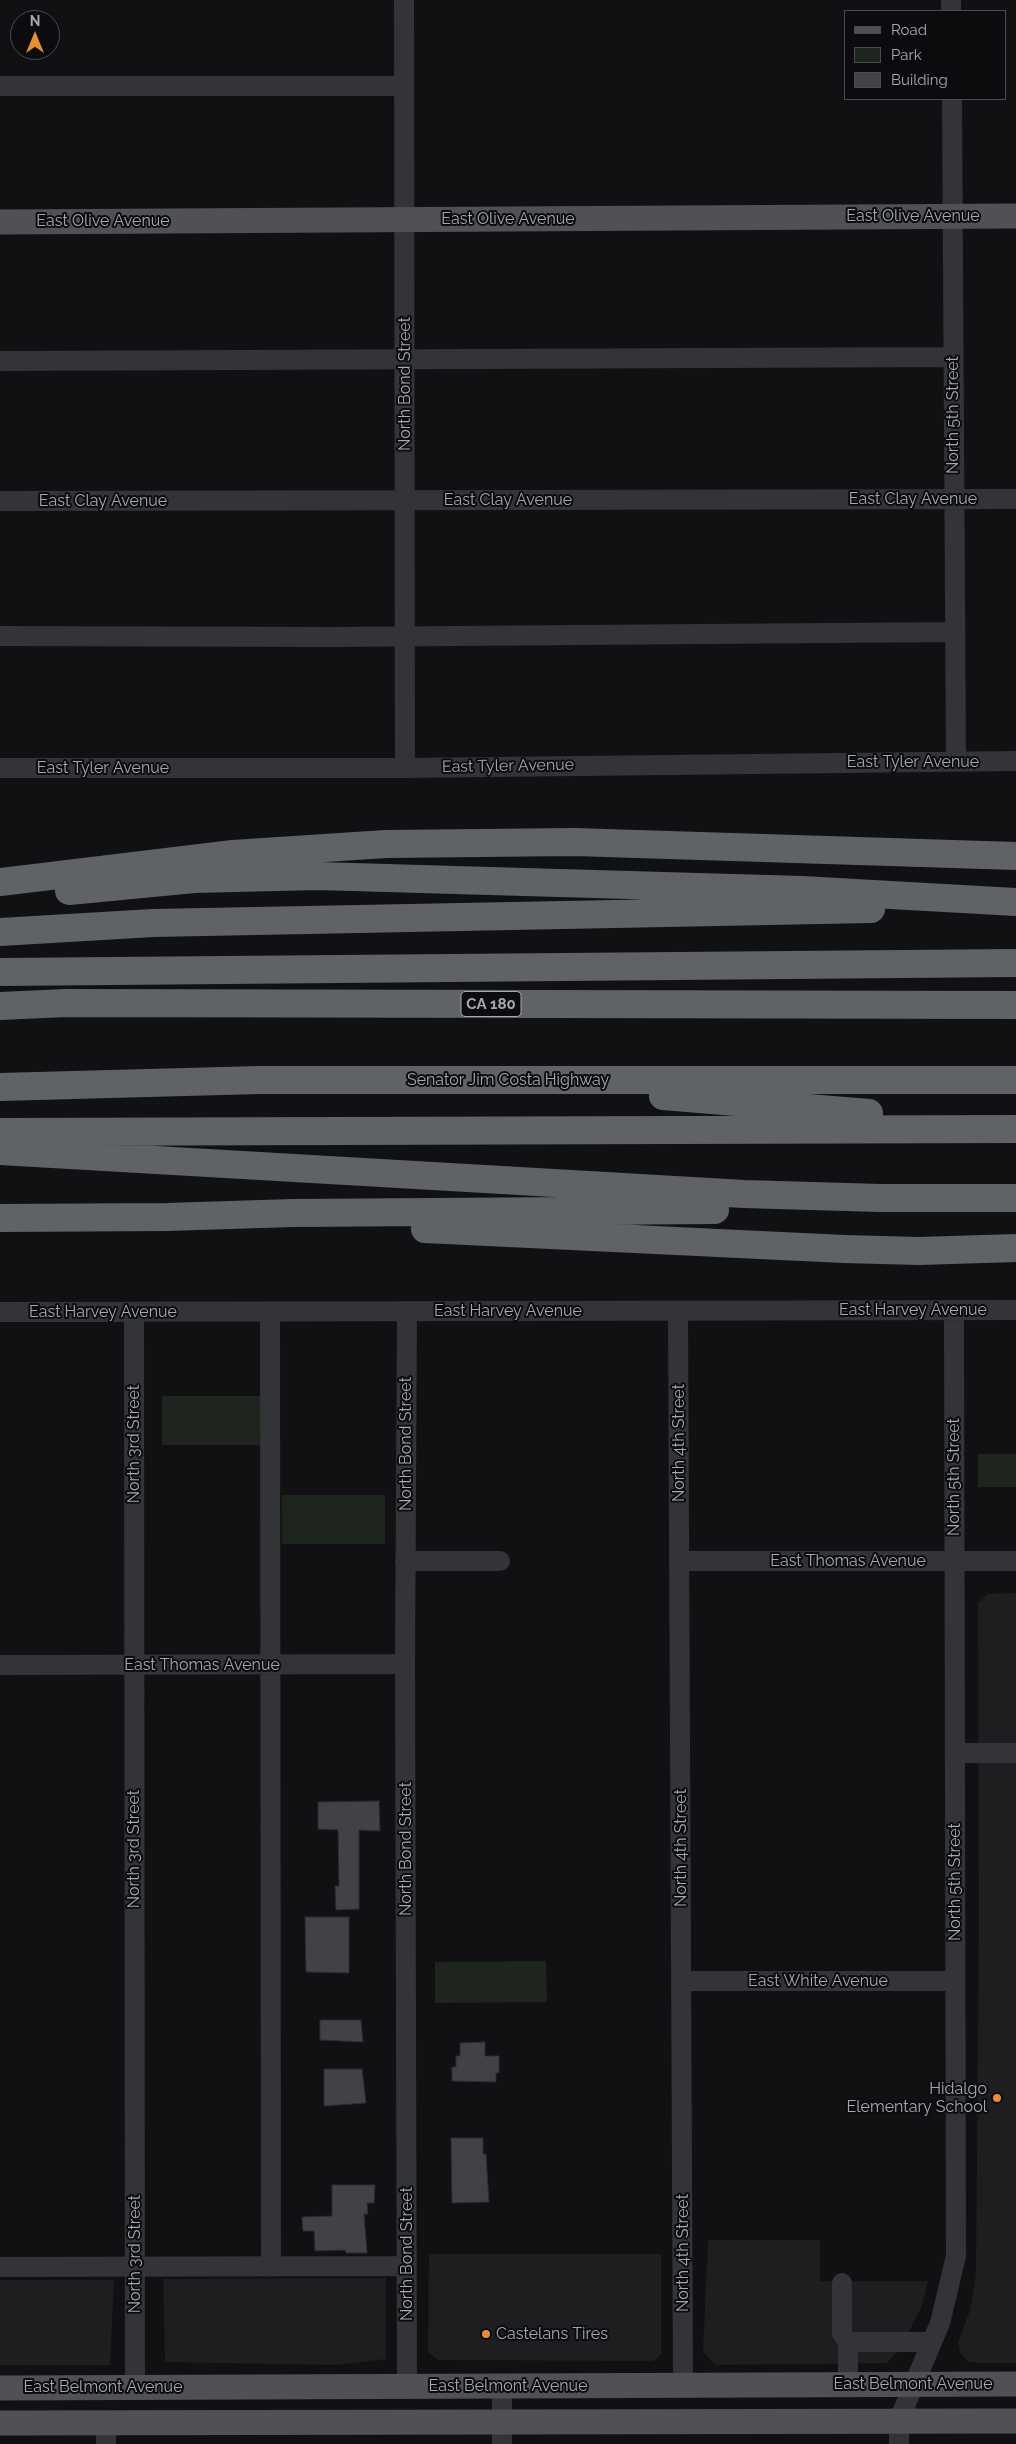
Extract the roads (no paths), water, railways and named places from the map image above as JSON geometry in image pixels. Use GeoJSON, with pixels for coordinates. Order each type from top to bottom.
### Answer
{"type":"FeatureCollection","features":[{"type":"Feature","properties":{"kind":"highway"},"geometry":{"type":"LineString","coordinates":[[0,882],[233,854],[386,844],[574,842],[1016,856]]}},
{"type":"Feature","properties":{"kind":"highway"},"geometry":{"type":"LineString","coordinates":[[0,899],[194,879],[318,876],[802,890],[1016,902]]}},
{"type":"Feature","properties":{"kind":"highway"},"geometry":{"type":"LineString","coordinates":[[0,932],[153,924],[798,912],[1016,902]]}},
{"type":"Feature","properties":{"kind":"highway"},"geometry":{"type":"LineString","coordinates":[[0,972],[1016,963]]}},
{"type":"Feature","properties":{"kind":"highway","name":"CA 180"},"geometry":{"type":"LineString","coordinates":[[0,1006],[66,1003],[1016,1003]]}},
{"type":"Feature","properties":{"kind":"highway","name":"Senator Jim Costa Highway"},"geometry":{"type":"LineString","coordinates":[[0,1087],[259,1080],[1016,1080]]}},
{"type":"Feature","properties":{"kind":"highway"},"geometry":{"type":"LineString","coordinates":[[454,1080],[1016,1124]]}},
{"type":"Feature","properties":{"kind":"highway"},"geometry":{"type":"LineString","coordinates":[[0,1132],[1016,1128]]}},
{"type":"Feature","properties":{"kind":"highway"},"geometry":{"type":"LineString","coordinates":[[0,1151],[735,1194],[880,1198],[1016,1198]]}},
{"type":"Feature","properties":{"kind":"highway"},"geometry":{"type":"LineString","coordinates":[[0,1218],[167,1217],[293,1212],[1016,1207]]}},
{"type":"Feature","properties":{"kind":"highway"},"geometry":{"type":"LineString","coordinates":[[167,1217],[844,1249],[920,1251],[1016,1248]]}},
{"type":"Feature","properties":{"kind":"main road","name":"East Olive Avenue"},"geometry":{"type":"LineString","coordinates":[[0,222],[1016,216]]}},
{"type":"Feature","properties":{"kind":"main road","name":"East Belmont Avenue"},"geometry":{"type":"LineString","coordinates":[[0,2388],[915,2382],[1016,2384]]}},
{"type":"Feature","properties":{"kind":"main road"},"geometry":{"type":"LineString","coordinates":[[0,2423],[106,2433],[240,2422],[313,2407],[383,2406],[404,2397],[407,2386]]}},
{"type":"Feature","properties":{"kind":"main road"},"geometry":{"type":"LineString","coordinates":[[240,2422],[502,2433],[899,2432],[1016,2421]]}},
{"type":"Feature","properties":{"kind":"street","name":"North Bond Street"},"geometry":{"type":"LineString","coordinates":[[404,0],[406,768]]}},
{"type":"Feature","properties":{"kind":"street"},"geometry":{"type":"LineString","coordinates":[[0,86],[404,86]]}},
{"type":"Feature","properties":{"kind":"street","name":"North 5th Street"},"geometry":{"type":"LineString","coordinates":[[952,100],[956,761]]}},
{"type":"Feature","properties":{"kind":"street"},"geometry":{"type":"LineString","coordinates":[[0,361],[405,361],[953,357]]}},
{"type":"Feature","properties":{"kind":"street","name":"East Clay Avenue"},"geometry":{"type":"LineString","coordinates":[[0,501],[1016,499]]}},
{"type":"Feature","properties":{"kind":"street"},"geometry":{"type":"LineString","coordinates":[[0,636],[405,636],[955,632]]}},
{"type":"Feature","properties":{"kind":"street","name":"East Tyler Avenue"},"geometry":{"type":"LineString","coordinates":[[0,768],[406,768],[956,761],[1016,762]]}},
{"type":"Feature","properties":{"kind":"street","name":"North 5th Street"},"geometry":{"type":"LineString","coordinates":[[899,2432],[915,2382],[948,2298],[956,2256],[954,1310]]}},
{"type":"Feature","properties":{"kind":"street","name":"East Harvey Avenue"},"geometry":{"type":"LineString","coordinates":[[0,1312],[1016,1310]]}},
{"type":"Feature","properties":{"kind":"street","name":"North Bond Street"},"geometry":{"type":"LineString","coordinates":[[407,1311],[405,1561],[407,2386]]}},
{"type":"Feature","properties":{"kind":"street","name":"North 4th Street"},"geometry":{"type":"LineString","coordinates":[[678,1311],[683,2384]]}},
{"type":"Feature","properties":{"kind":"street","name":"North 3rd Street"},"geometry":{"type":"LineString","coordinates":[[134,1312],[135,2387]]}},
{"type":"Feature","properties":{"kind":"street"},"geometry":{"type":"LineString","coordinates":[[270,1312],[271,2267]]}},
{"type":"Feature","properties":{"kind":"street"},"geometry":{"type":"LineString","coordinates":[[405,1561],[500,1561]]}},
{"type":"Feature","properties":{"kind":"street","name":"East Thomas Avenue"},"geometry":{"type":"LineString","coordinates":[[679,1561],[1016,1561]]}},
{"type":"Feature","properties":{"kind":"street","name":"East Thomas Avenue"},"geometry":{"type":"LineString","coordinates":[[0,1665],[405,1664]]}},
{"type":"Feature","properties":{"kind":"street"},"geometry":{"type":"LineString","coordinates":[[954,1753],[1016,1753]]}},
{"type":"Feature","properties":{"kind":"street","name":"East White Avenue"},"geometry":{"type":"LineString","coordinates":[[681,1981],[955,1981]]}},
{"type":"Feature","properties":{"kind":"street"},"geometry":{"type":"LineString","coordinates":[[0,2268],[407,2266]]}},
{"type":"Feature","properties":{"kind":"street"},"geometry":{"type":"LineString","coordinates":[[842,2283],[842,2333],[848,2342],[848,2383]]}},
{"type":"Feature","properties":{"kind":"street"},"geometry":{"type":"LineString","coordinates":[[848,2342],[932,2342]]}},
{"type":"Feature","properties":{"kind":"street"},"geometry":{"type":"LineString","coordinates":[[502,2386],[502,2433]]}},
{"type":"Feature","properties":{"kind":"place","name":"Hidalgo Elementary School"},"geometry":{"type":"Point","coordinates":[997,2098]}},
{"type":"Feature","properties":{"kind":"place","name":"Castelans Tires"},"geometry":{"type":"Point","coordinates":[486,2334]}}]}
